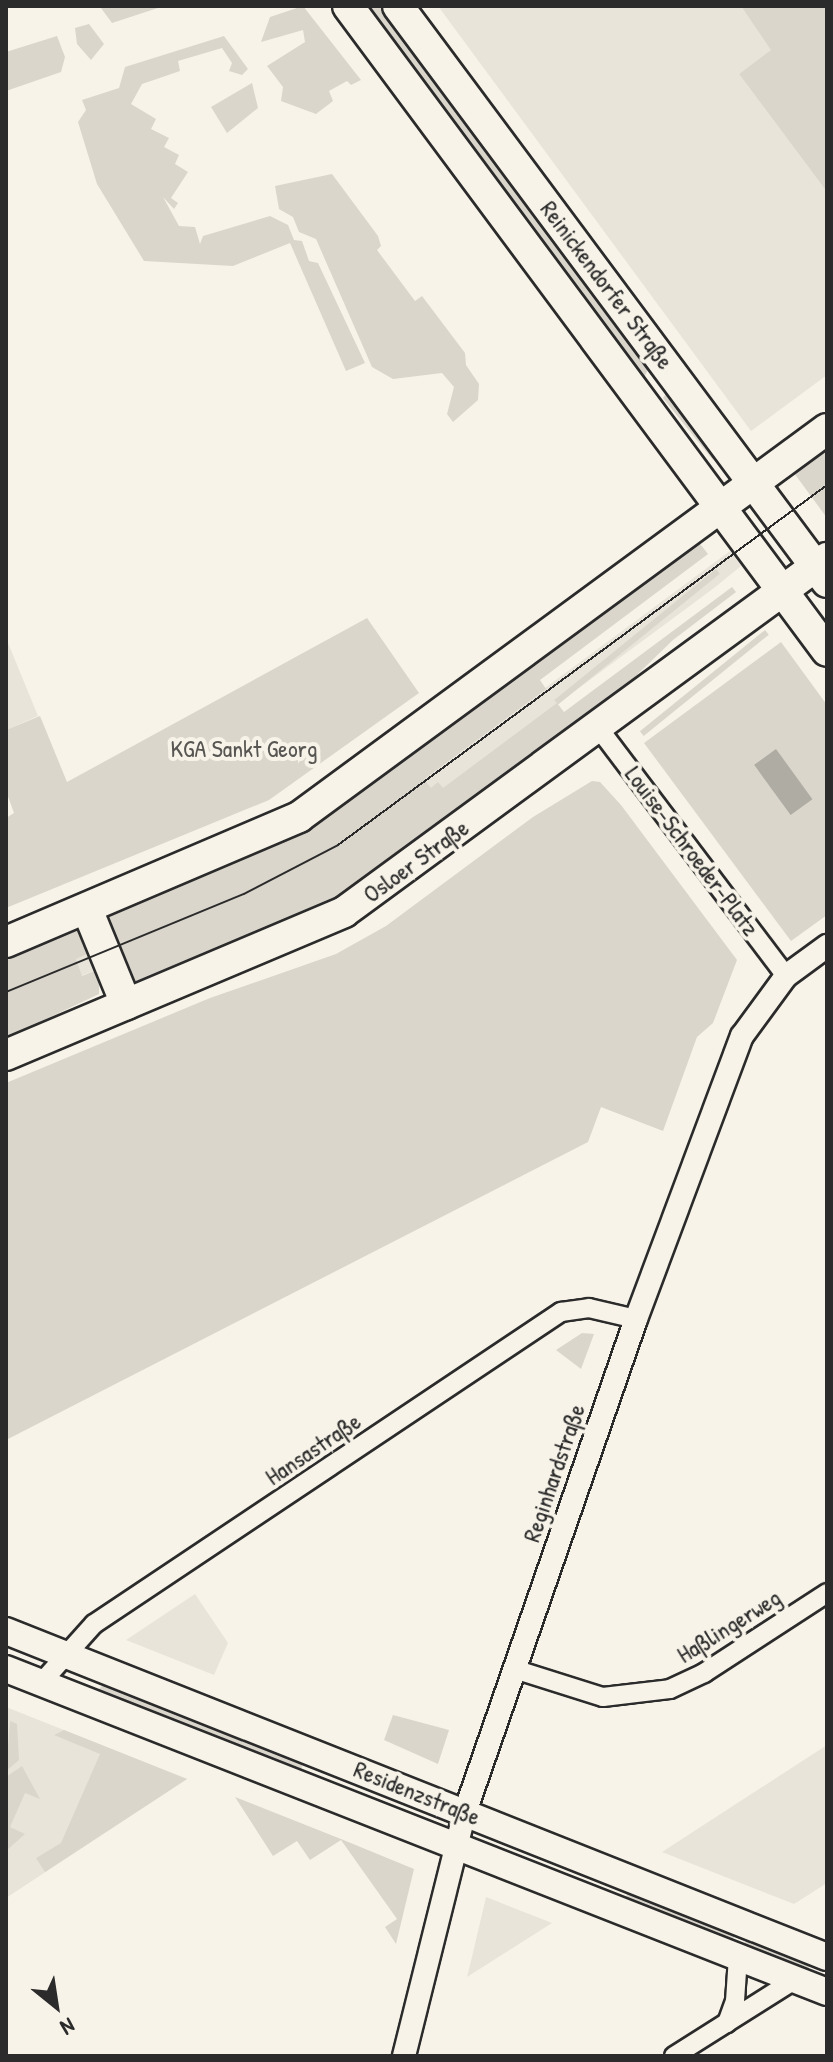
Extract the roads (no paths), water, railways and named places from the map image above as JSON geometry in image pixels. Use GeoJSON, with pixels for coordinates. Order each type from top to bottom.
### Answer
{"type":"FeatureCollection","features":[{"type":"Feature","properties":{"kind":"main road","name":"Reinickendorfer Straße"},"geometry":{"type":"LineString","coordinates":[[348,6],[719,507]]}},
{"type":"Feature","properties":{"kind":"main road","name":"Reinickendorfer Straße"},"geometry":{"type":"LineString","coordinates":[[398,6],[754,482],[823,568]]}},
{"type":"Feature","properties":{"kind":"main road"},"geometry":{"type":"LineString","coordinates":[[6,942],[299,817],[827,429]]}},
{"type":"Feature","properties":{"kind":"main road"},"geometry":{"type":"LineString","coordinates":[[719,507],[827,651]]}},
{"type":"Feature","properties":{"kind":"main road","name":"Osloer Straße"},"geometry":{"type":"LineString","coordinates":[[6,1055],[344,912],[781,590],[823,568]]}},
{"type":"Feature","properties":{"kind":"main road"},"geometry":{"type":"LineString","coordinates":[[87,909],[126,1004]]}},
{"type":"Feature","properties":{"kind":"main road","name":"Residenzstraße"},"geometry":{"type":"LineString","coordinates":[[6,1631],[827,1957]]}},
{"type":"Feature","properties":{"kind":"main road","name":"Residenzstraße"},"geometry":{"type":"LineString","coordinates":[[6,1669],[827,1992]]}},
{"type":"Feature","properties":{"kind":"street","name":"Louise-Schroeder-Platz"},"geometry":{"type":"LineString","coordinates":[[597,726],[786,976]]}},
{"type":"Feature","properties":{"kind":"street","name":"Reginhardstraße"},"geometry":{"type":"LineString","coordinates":[[404,2056],[454,1846],[465,1812],[636,1319],[742,1036],[786,976],[827,946]]}},
{"type":"Feature","properties":{"kind":"street","name":"Hansastraße"},"geometry":{"type":"LineString","coordinates":[[41,1683],[94,1624],[561,1312],[589,1308],[636,1319]]}},
{"type":"Feature","properties":{"kind":"street","name":"Haßlingerweg"},"geometry":{"type":"LineString","coordinates":[[514,1669],[603,1697],[670,1689],[704,1673],[827,1593]]}},
{"type":"Feature","properties":{"kind":"street"},"geometry":{"type":"LineString","coordinates":[[727,2023],[735,2001],[738,1957]]}},
{"type":"Feature","properties":{"kind":"street"},"geometry":{"type":"LineString","coordinates":[[674,2056],[796,1979]]}},
{"type":"Feature","properties":{"kind":"tram line"},"geometry":{"type":"LineString","coordinates":[[6,992],[244,894],[338,845],[827,485]]}},
{"type":"Feature","properties":{"kind":"park label","name":"KGA Sankt Georg"},"geometry":{"type":"Point","coordinates":[244,749]}}]}
